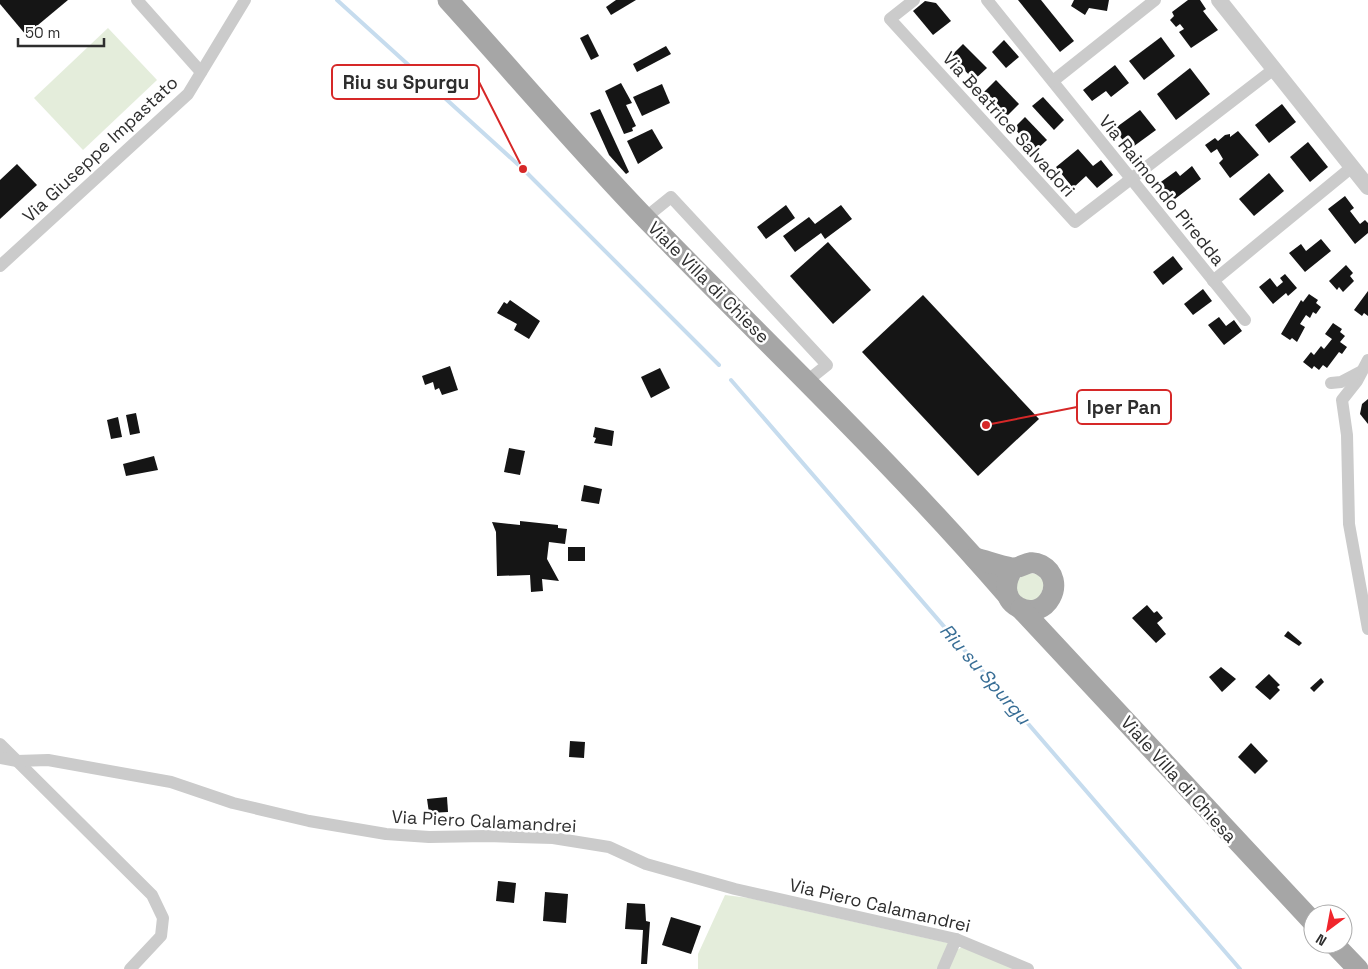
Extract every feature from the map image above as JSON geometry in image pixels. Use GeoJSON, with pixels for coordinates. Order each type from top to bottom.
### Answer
{"type":"FeatureCollection","features":[{"type":"Feature","properties":{"kind":"main road","name":"Viale Villa di Chiese"},"geometry":{"type":"LineString","coordinates":[[448,0],[645,218],[807,381],[975,558]]}},
{"type":"Feature","properties":{"kind":"main road"},"geometry":{"type":"LineString","coordinates":[[975,558],[1014,568]]}},
{"type":"Feature","properties":{"kind":"main road","name":"Viale Villa di Chiesa"},"geometry":{"type":"LineString","coordinates":[[975,558],[1303,911]]}},
{"type":"Feature","properties":{"kind":"main road"},"geometry":{"type":"LineString","coordinates":[[1036,563],[1049,571],[1054,586],[1054,594],[1044,606],[1029,611],[1014,602],[1007,581],[1014,568],[1021,564],[1036,563]]}},
{"type":"Feature","properties":{"kind":"main road"},"geometry":{"type":"LineString","coordinates":[[1044,606],[1047,635]]}},
{"type":"Feature","properties":{"kind":"main road"},"geometry":{"type":"LineString","coordinates":[[1344,954],[1358,969]]}},
{"type":"Feature","properties":{"kind":"street"},"geometry":{"type":"LineString","coordinates":[[137,0],[201,72]]}},
{"type":"Feature","properties":{"kind":"street","name":"Via Giuseppe Impastato"},"geometry":{"type":"LineString","coordinates":[[0,266],[188,94],[245,0]]}},
{"type":"Feature","properties":{"kind":"street","name":"Via Beatrice Salvadori"},"geometry":{"type":"LineString","coordinates":[[914,0],[890,19],[1075,222],[1130,178]]}},
{"type":"Feature","properties":{"kind":"street","name":"Via Raimondo Piredda"},"geometry":{"type":"LineString","coordinates":[[987,0],[1245,320]]}},
{"type":"Feature","properties":{"kind":"street"},"geometry":{"type":"LineString","coordinates":[[1052,81],[1155,0]]}},
{"type":"Feature","properties":{"kind":"street"},"geometry":{"type":"LineString","coordinates":[[1219,0],[1368,187]]}},
{"type":"Feature","properties":{"kind":"street"},"geometry":{"type":"LineString","coordinates":[[1130,178],[1274,69]]}},
{"type":"Feature","properties":{"kind":"street"},"geometry":{"type":"LineString","coordinates":[[1213,280],[1352,167]]}},
{"type":"Feature","properties":{"kind":"street"},"geometry":{"type":"LineString","coordinates":[[645,218],[671,197],[827,365],[807,381]]}},
{"type":"Feature","properties":{"kind":"street"},"geometry":{"type":"LineString","coordinates":[[1368,360],[1360,372],[1357,381],[1342,400],[1347,435],[1350,517],[1368,629]]}},
{"type":"Feature","properties":{"kind":"street"},"geometry":{"type":"LineString","coordinates":[[1331,383],[1341,382],[1360,372]]}},
{"type":"Feature","properties":{"kind":"street"},"geometry":{"type":"LineString","coordinates":[[0,744],[152,895],[163,918],[161,936],[130,969]]}},
{"type":"Feature","properties":{"kind":"street","name":"Via Piero Calamandrei"},"geometry":{"type":"LineString","coordinates":[[0,758],[17,761],[48,760],[171,782],[234,803],[309,821],[386,834],[429,837],[553,838],[609,847],[646,864],[735,889],[956,939],[1028,969]]}},
{"type":"Feature","properties":{"kind":"street"},"geometry":{"type":"LineString","coordinates":[[943,969],[956,939]]}},
{"type":"Feature","properties":{"kind":"green space"},"geometry":{"type":"Polygon","coordinates":[[[108,28],[157,80],[83,150],[34,98],[108,28]]]}},
{"type":"Feature","properties":{"kind":"green space"},"geometry":{"type":"Polygon","coordinates":[[[1025,573],[1037,574],[1045,583],[1039,599],[1027,601],[1017,594],[1016,582],[1025,573]]]}},
{"type":"Feature","properties":{"kind":"green space"},"geometry":{"type":"Polygon","coordinates":[[[725,895],[749,898],[948,943],[939,969],[698,969],[698,954],[725,895]]]}},
{"type":"Feature","properties":{"kind":"green space"},"geometry":{"type":"Polygon","coordinates":[[[962,947],[1015,969],[947,969],[957,950],[962,947]]]}},
{"type":"Feature","properties":{"kind":"building"},"geometry":{"type":"Polygon","coordinates":[[[0,0],[68,0],[26,35],[0,4],[0,0]]]}},
{"type":"Feature","properties":{"kind":"building"},"geometry":{"type":"Polygon","coordinates":[[[616,0],[636,0],[611,15],[606,7],[616,0]]]}},
{"type":"Feature","properties":{"kind":"building"},"geometry":{"type":"Polygon","coordinates":[[[1018,0],[1041,0],[1074,41],[1060,52],[1018,0]]]}},
{"type":"Feature","properties":{"kind":"building"},"geometry":{"type":"Polygon","coordinates":[[[1074,0],[1109,0],[1107,11],[1089,8],[1085,15],[1071,6],[1074,0]]]}},
{"type":"Feature","properties":{"kind":"building"},"geometry":{"type":"Polygon","coordinates":[[[1188,0],[1200,0],[1206,9],[1203,11],[1218,30],[1191,48],[1179,32],[1184,29],[1180,24],[1176,27],[1170,20],[1174,16],[1172,12],[1188,0]]]}},
{"type":"Feature","properties":{"kind":"building"},"geometry":{"type":"Polygon","coordinates":[[[925,1],[936,3],[951,21],[933,35],[913,11],[925,1]]]}},
{"type":"Feature","properties":{"kind":"building"},"geometry":{"type":"Polygon","coordinates":[[[588,34],[599,56],[591,60],[580,38],[588,34]]]}},
{"type":"Feature","properties":{"kind":"building"},"geometry":{"type":"Polygon","coordinates":[[[1161,37],[1175,56],[1144,80],[1129,61],[1161,37]]]}},
{"type":"Feature","properties":{"kind":"building"},"geometry":{"type":"Polygon","coordinates":[[[1004,40],[1019,57],[1006,68],[992,52],[1004,40]]]}},
{"type":"Feature","properties":{"kind":"building"},"geometry":{"type":"Polygon","coordinates":[[[963,44],[987,68],[974,80],[951,56],[963,44]]]}},
{"type":"Feature","properties":{"kind":"building"},"geometry":{"type":"Polygon","coordinates":[[[666,46],[671,54],[637,72],[633,64],[666,46]]]}},
{"type":"Feature","properties":{"kind":"building"},"geometry":{"type":"Polygon","coordinates":[[[1115,65],[1129,83],[1111,97],[1106,91],[1092,101],[1083,90],[1115,65]]]}},
{"type":"Feature","properties":{"kind":"building"},"geometry":{"type":"Polygon","coordinates":[[[1190,68],[1210,94],[1176,120],[1157,94],[1190,68]]]}},
{"type":"Feature","properties":{"kind":"building"},"geometry":{"type":"Polygon","coordinates":[[[996,80],[1019,104],[1006,117],[983,93],[996,80]]]}},
{"type":"Feature","properties":{"kind":"building"},"geometry":{"type":"Polygon","coordinates":[[[621,83],[632,103],[626,105],[636,126],[632,128],[633,131],[624,134],[605,91],[621,83]]]}},
{"type":"Feature","properties":{"kind":"building"},"geometry":{"type":"Polygon","coordinates":[[[662,84],[670,103],[642,116],[633,97],[662,84]]]}},
{"type":"Feature","properties":{"kind":"building"},"geometry":{"type":"Polygon","coordinates":[[[1043,97],[1064,120],[1054,130],[1032,106],[1043,97]]]}},
{"type":"Feature","properties":{"kind":"building"},"geometry":{"type":"Polygon","coordinates":[[[1282,104],[1296,122],[1269,143],[1255,125],[1282,104]]]}},
{"type":"Feature","properties":{"kind":"building"},"geometry":{"type":"Polygon","coordinates":[[[600,109],[629,172],[626,174],[609,155],[590,113],[600,109]]]}},
{"type":"Feature","properties":{"kind":"building"},"geometry":{"type":"Polygon","coordinates":[[[1140,110],[1156,130],[1130,149],[1114,129],[1140,110]]]}},
{"type":"Feature","properties":{"kind":"building"},"geometry":{"type":"Polygon","coordinates":[[[1025,117],[1047,140],[1035,151],[1014,128],[1025,117]]]}},
{"type":"Feature","properties":{"kind":"building"},"geometry":{"type":"Polygon","coordinates":[[[652,129],[663,148],[638,164],[627,141],[652,129]]]}},
{"type":"Feature","properties":{"kind":"building"},"geometry":{"type":"Polygon","coordinates":[[[1238,131],[1259,155],[1230,178],[1219,163],[1223,159],[1217,149],[1211,153],[1205,145],[1215,138],[1218,141],[1225,135],[1230,134],[1230,137],[1238,131]]]}},
{"type":"Feature","properties":{"kind":"building"},"geometry":{"type":"Polygon","coordinates":[[[1308,142],[1328,167],[1310,182],[1290,157],[1308,142]]]}},
{"type":"Feature","properties":{"kind":"building"},"geometry":{"type":"Polygon","coordinates":[[[1078,149],[1093,166],[1101,160],[1113,175],[1097,188],[1086,176],[1073,188],[1056,167],[1078,149]]]}},
{"type":"Feature","properties":{"kind":"building"},"geometry":{"type":"Polygon","coordinates":[[[17,164],[37,185],[0,219],[0,180],[17,164]]]}},
{"type":"Feature","properties":{"kind":"building"},"geometry":{"type":"Polygon","coordinates":[[[1192,166],[1201,179],[1171,202],[1158,184],[1176,171],[1180,176],[1192,166]]]}},
{"type":"Feature","properties":{"kind":"building"},"geometry":{"type":"Polygon","coordinates":[[[1269,173],[1284,191],[1254,216],[1239,199],[1269,173]]]}},
{"type":"Feature","properties":{"kind":"building"},"geometry":{"type":"Polygon","coordinates":[[[1345,196],[1354,208],[1350,211],[1360,224],[1365,220],[1368,223],[1368,233],[1355,244],[1328,209],[1345,196]]]}},
{"type":"Feature","properties":{"kind":"building"},"geometry":{"type":"Polygon","coordinates":[[[786,205],[795,218],[766,239],[757,227],[786,205]]]}},
{"type":"Feature","properties":{"kind":"building"},"geometry":{"type":"Polygon","coordinates":[[[841,205],[852,219],[825,239],[821,233],[795,252],[783,236],[809,217],[815,224],[841,205]]]}},
{"type":"Feature","properties":{"kind":"building"},"geometry":{"type":"Polygon","coordinates":[[[1321,239],[1331,251],[1305,272],[1289,253],[1301,244],[1306,251],[1321,239]]]}},
{"type":"Feature","properties":{"kind":"building"},"geometry":{"type":"Polygon","coordinates":[[[828,242],[871,290],[833,324],[790,276],[828,242]]]}},
{"type":"Feature","properties":{"kind":"building"},"geometry":{"type":"Polygon","coordinates":[[[1173,256],[1183,269],[1163,285],[1153,272],[1173,256]]]}},
{"type":"Feature","properties":{"kind":"building"},"geometry":{"type":"Polygon","coordinates":[[[1346,265],[1353,273],[1350,276],[1354,281],[1343,292],[1339,287],[1337,290],[1329,281],[1346,265]]]}},
{"type":"Feature","properties":{"kind":"building"},"geometry":{"type":"Polygon","coordinates":[[[1285,274],[1297,288],[1288,296],[1286,293],[1273,304],[1259,287],[1270,278],[1277,287],[1283,282],[1280,278],[1285,274]]]}},
{"type":"Feature","properties":{"kind":"building"},"geometry":{"type":"Polygon","coordinates":[[[1203,289],[1212,301],[1193,315],[1184,304],[1203,289]]]}},
{"type":"Feature","properties":{"kind":"building"},"geometry":{"type":"Polygon","coordinates":[[[1368,291],[1368,316],[1364,313],[1362,316],[1354,310],[1368,291]]]}},
{"type":"Feature","properties":{"kind":"building"},"geometry":{"type":"Polygon","coordinates":[[[1309,294],[1318,300],[1316,303],[1321,307],[1316,314],[1313,312],[1310,318],[1306,315],[1300,324],[1305,327],[1297,342],[1292,338],[1290,340],[1281,334],[1301,300],[1303,302],[1309,294]]]}},
{"type":"Feature","properties":{"kind":"building"},"geometry":{"type":"Polygon","coordinates":[[[923,295],[1039,419],[978,476],[862,352],[923,295]]]}},
{"type":"Feature","properties":{"kind":"building"},"geometry":{"type":"Polygon","coordinates":[[[510,300],[540,321],[529,339],[514,330],[517,324],[497,313],[504,302],[507,304],[510,300]]]}},
{"type":"Feature","properties":{"kind":"building"},"geometry":{"type":"Polygon","coordinates":[[[1219,317],[1226,326],[1234,320],[1242,331],[1224,345],[1208,325],[1219,317]]]}},
{"type":"Feature","properties":{"kind":"building"},"geometry":{"type":"Polygon","coordinates":[[[1333,323],[1342,329],[1340,332],[1345,336],[1340,342],[1347,347],[1342,354],[1339,352],[1327,368],[1323,365],[1319,370],[1314,366],[1312,369],[1303,362],[1311,352],[1314,355],[1321,346],[1324,349],[1332,339],[1325,334],[1333,323]]]}},
{"type":"Feature","properties":{"kind":"building"},"geometry":{"type":"Polygon","coordinates":[[[450,366],[458,390],[442,395],[439,388],[435,390],[433,382],[425,385],[422,376],[450,366]]]}},
{"type":"Feature","properties":{"kind":"building"},"geometry":{"type":"Polygon","coordinates":[[[660,368],[670,388],[651,398],[641,377],[660,368]]]}},
{"type":"Feature","properties":{"kind":"building"},"geometry":{"type":"Polygon","coordinates":[[[1368,399],[1368,424],[1360,414],[1362,404],[1368,399]]]}},
{"type":"Feature","properties":{"kind":"building"},"geometry":{"type":"Polygon","coordinates":[[[136,413],[140,433],[130,435],[126,415],[136,413]]]}},
{"type":"Feature","properties":{"kind":"building"},"geometry":{"type":"Polygon","coordinates":[[[118,417],[122,437],[111,439],[107,420],[118,417]]]}},
{"type":"Feature","properties":{"kind":"building"},"geometry":{"type":"Polygon","coordinates":[[[595,427],[614,431],[612,446],[594,443],[596,438],[593,437],[595,427]]]}},
{"type":"Feature","properties":{"kind":"building"},"geometry":{"type":"Polygon","coordinates":[[[509,448],[525,451],[520,475],[504,472],[509,448]]]}},
{"type":"Feature","properties":{"kind":"building"},"geometry":{"type":"Polygon","coordinates":[[[154,456],[158,470],[126,476],[123,464],[154,456]]]}},
{"type":"Feature","properties":{"kind":"building"},"geometry":{"type":"Polygon","coordinates":[[[584,485],[602,489],[599,504],[581,501],[584,485]]]}},
{"type":"Feature","properties":{"kind":"building"},"geometry":{"type":"Polygon","coordinates":[[[520,521],[558,525],[558,528],[567,529],[565,544],[549,542],[547,559],[559,581],[542,579],[543,591],[531,592],[530,575],[497,576],[496,532],[492,522],[520,525],[520,521]]]}},
{"type":"Feature","properties":{"kind":"building"},"geometry":{"type":"Polygon","coordinates":[[[568,547],[585,547],[585,561],[568,561],[568,547]]]}},
{"type":"Feature","properties":{"kind":"building"},"geometry":{"type":"Polygon","coordinates":[[[1147,605],[1154,613],[1157,611],[1163,618],[1157,623],[1166,634],[1156,643],[1132,618],[1147,605]]]}},
{"type":"Feature","properties":{"kind":"building"},"geometry":{"type":"Polygon","coordinates":[[[1288,631],[1302,643],[1299,646],[1284,636],[1288,631]]]}},
{"type":"Feature","properties":{"kind":"building"},"geometry":{"type":"Polygon","coordinates":[[[1221,667],[1236,679],[1222,692],[1209,677],[1221,667]]]}},
{"type":"Feature","properties":{"kind":"building"},"geometry":{"type":"Polygon","coordinates":[[[1269,674],[1280,685],[1277,687],[1280,690],[1270,700],[1255,687],[1269,674]]]}},
{"type":"Feature","properties":{"kind":"building"},"geometry":{"type":"Polygon","coordinates":[[[1321,678],[1324,682],[1314,692],[1310,688],[1321,678]]]}},
{"type":"Feature","properties":{"kind":"building"},"geometry":{"type":"Polygon","coordinates":[[[570,741],[585,742],[584,758],[569,757],[570,741]]]}},
{"type":"Feature","properties":{"kind":"building"},"geometry":{"type":"Polygon","coordinates":[[[1251,743],[1268,761],[1255,774],[1238,757],[1251,743]]]}},
{"type":"Feature","properties":{"kind":"building"},"geometry":{"type":"Polygon","coordinates":[[[447,797],[448,812],[429,813],[427,799],[447,797]]]}},
{"type":"Feature","properties":{"kind":"building"},"geometry":{"type":"Polygon","coordinates":[[[498,881],[516,883],[514,903],[496,901],[498,881]]]}},
{"type":"Feature","properties":{"kind":"building"},"geometry":{"type":"Polygon","coordinates":[[[545,892],[568,894],[566,923],[543,921],[545,892]]]}},
{"type":"Feature","properties":{"kind":"building"},"geometry":{"type":"Polygon","coordinates":[[[627,903],[645,904],[646,921],[650,922],[647,964],[641,964],[643,930],[625,929],[627,903]]]}},
{"type":"Feature","properties":{"kind":"building"},"geometry":{"type":"Polygon","coordinates":[[[671,917],[701,926],[691,954],[662,945],[671,917]]]}},
{"type":"Feature","properties":{"kind":"waterway","name":"Riu su Spurgu"},"geometry":{"type":"LineString","coordinates":[[337,0],[523,169],[719,365]]}},
{"type":"Feature","properties":{"kind":"waterway","name":"Riu su Spurgu"},"geometry":{"type":"LineString","coordinates":[[731,380],[1240,969]]}},
{"type":"Feature","properties":{"kind":"place","name":"Riu su Spurgu"},"geometry":{"type":"Point","coordinates":[523,169]}},
{"type":"Feature","properties":{"kind":"place","name":"Iper Pan"},"geometry":{"type":"Point","coordinates":[986,425]}}]}
